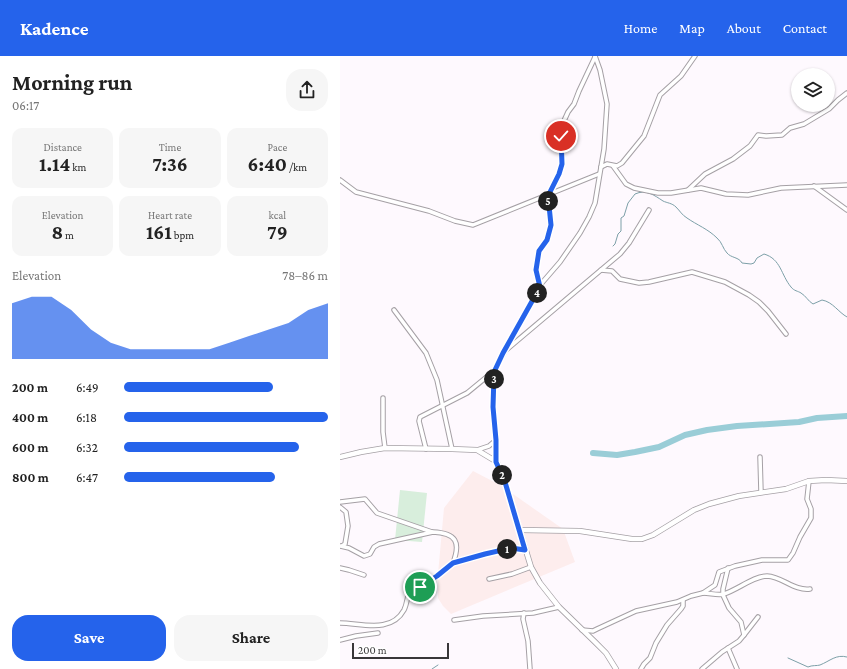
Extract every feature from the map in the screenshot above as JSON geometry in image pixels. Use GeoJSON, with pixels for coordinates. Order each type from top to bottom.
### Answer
{"type":"FeatureCollection","features":[{"type":"Feature","properties":{"kind":"street"},"geometry":{"type":"LineString","coordinates":[[600,167],[607,164],[617,166],[622,163],[644,136],[660,96],[681,76],[695,56]]}},
{"type":"Feature","properties":{"kind":"street"},"geometry":{"type":"LineString","coordinates":[[595,57],[600,70],[607,104],[606,128],[595,203],[580,233],[540,287],[503,353],[495,370],[493,407],[496,462],[505,482],[531,566],[540,583],[559,608],[600,647],[616,669]]}},
{"type":"Feature","properties":{"kind":"street"},"geometry":{"type":"LineString","coordinates":[[540,287],[536,270],[539,251],[547,240],[551,225],[548,196],[559,174],[562,164],[561,136],[565,116],[574,104],[578,91],[595,57]]}},
{"type":"Feature","properties":{"kind":"street"},"geometry":{"type":"LineString","coordinates":[[688,190],[705,174],[733,159],[750,146],[758,135],[782,135],[790,128],[804,124],[829,110],[847,93]]}},
{"type":"Feature","properties":{"kind":"street"},"geometry":{"type":"LineString","coordinates":[[613,166],[622,180],[634,188],[658,193],[706,189],[740,196],[781,188],[847,185]]}},
{"type":"Feature","properties":{"kind":"street"},"geometry":{"type":"LineString","coordinates":[[340,180],[356,192],[429,211],[455,221],[473,225],[548,196],[599,174]]}},
{"type":"Feature","properties":{"kind":"street"},"geometry":{"type":"LineString","coordinates":[[814,186],[847,210]]}},
{"type":"Feature","properties":{"kind":"street"},"geometry":{"type":"LineString","coordinates":[[503,353],[620,254],[629,243],[649,210]]}},
{"type":"Feature","properties":{"kind":"street"},"geometry":{"type":"LineString","coordinates":[[601,270],[612,271],[620,279],[639,283],[692,272],[725,282],[759,302],[786,334]]}},
{"type":"Feature","properties":{"kind":"street"},"geometry":{"type":"LineString","coordinates":[[394,310],[426,353],[437,380],[452,449]]}},
{"type":"Feature","properties":{"kind":"street"},"geometry":{"type":"LineString","coordinates":[[426,449],[419,419],[433,410],[467,393],[495,370]]}},
{"type":"Feature","properties":{"kind":"street"},"geometry":{"type":"LineString","coordinates":[[383,398],[385,448]]}},
{"type":"Feature","properties":{"kind":"street"},"geometry":{"type":"LineString","coordinates":[[340,457],[353,453],[385,448],[477,450],[489,446],[496,440]]}},
{"type":"Feature","properties":{"kind":"street"},"geometry":{"type":"LineString","coordinates":[[477,450],[496,462]]}},
{"type":"Feature","properties":{"kind":"street"},"geometry":{"type":"LineString","coordinates":[[760,457],[761,492]]}},
{"type":"Feature","properties":{"kind":"street"},"geometry":{"type":"LineString","coordinates":[[520,530],[587,532],[638,540],[653,535],[701,506],[739,496],[786,489],[810,482],[826,480],[847,482]]}},
{"type":"Feature","properties":{"kind":"street"},"geometry":{"type":"LineString","coordinates":[[703,593],[716,584],[720,572],[728,568],[762,560],[788,560],[791,558],[800,537],[811,518],[811,509],[807,499],[810,482]]}},
{"type":"Feature","properties":{"kind":"street"},"geometry":{"type":"LineString","coordinates":[[340,502],[365,499],[377,513],[433,532],[451,535],[457,546],[453,563]]}},
{"type":"Feature","properties":{"kind":"street"},"geometry":{"type":"LineString","coordinates":[[340,508],[346,512],[348,526],[345,544],[341,546],[364,556],[370,554],[374,547],[379,544],[433,532]]}},
{"type":"Feature","properties":{"kind":"street"},"geometry":{"type":"LineString","coordinates":[[340,623],[373,626],[390,623],[402,613],[406,606],[409,592],[437,576],[453,563],[511,548],[525,550]]}},
{"type":"Feature","properties":{"kind":"street"},"geometry":{"type":"LineString","coordinates":[[489,579],[512,574],[531,566]]}},
{"type":"Feature","properties":{"kind":"street"},"geometry":{"type":"LineString","coordinates":[[340,568],[364,575]]}},
{"type":"Feature","properties":{"kind":"street"},"geometry":{"type":"LineString","coordinates":[[728,568],[723,595],[729,608],[741,622],[744,634]]}},
{"type":"Feature","properties":{"kind":"street"},"geometry":{"type":"LineString","coordinates":[[582,630],[593,631],[636,611],[666,605],[690,596],[703,593],[723,595],[764,576],[781,579],[796,588],[803,590],[810,589]]}},
{"type":"Feature","properties":{"kind":"street"},"geometry":{"type":"LineString","coordinates":[[641,669],[650,658],[656,643],[667,625],[683,606],[682,600]]}},
{"type":"Feature","properties":{"kind":"street"},"geometry":{"type":"LineString","coordinates":[[454,620],[559,608]]}},
{"type":"Feature","properties":{"kind":"street"},"geometry":{"type":"LineString","coordinates":[[524,613],[523,619],[528,641],[530,669]]}},
{"type":"Feature","properties":{"kind":"street"},"geometry":{"type":"LineString","coordinates":[[702,669],[739,641],[758,617]]}},
{"type":"Feature","properties":{"kind":"street"},"geometry":{"type":"LineString","coordinates":[[340,640],[378,633]]}},
{"type":"Feature","properties":{"kind":"street"},"geometry":{"type":"LineString","coordinates":[[728,648],[737,669]]}},
{"type":"Feature","properties":{"kind":"shaded area"},"geometry":{"type":"Polygon","coordinates":[[[473,471],[500,485],[563,529],[575,562],[451,614],[438,598],[438,574],[444,508],[473,471]]]}},
{"type":"Feature","properties":{"kind":"green space"},"geometry":{"type":"Polygon","coordinates":[[[400,490],[427,493],[422,542],[395,540],[400,490]]]}},
{"type":"Feature","properties":{"kind":"waterway"},"geometry":{"type":"LineString","coordinates":[[613,246],[618,234],[621,231],[621,218],[624,216],[628,203],[635,194],[643,192],[650,193],[671,204],[685,217],[710,232],[719,240],[729,255],[742,263],[754,263],[757,258],[764,254],[770,256],[777,263],[793,289],[803,294],[813,304],[822,300],[826,301],[847,317]]}},
{"type":"Feature","properties":{"kind":"waterway"},"geometry":{"type":"LineString","coordinates":[[593,453],[617,455],[635,452],[659,447],[685,435],[707,430],[847,416]]}},
{"type":"Feature","properties":{"kind":"waterway"},"geometry":{"type":"LineString","coordinates":[[788,658],[808,667],[820,665],[836,657],[847,657]]}},
{"type":"Feature","properties":{"kind":"waterway"},"geometry":{"type":"LineString","coordinates":[[432,669],[438,665]]}},
{"type":"Feature","properties":{"kind":"route"},"geometry":{"type":"LineString","coordinates":[[420,587],[443,572],[453,563],[511,548],[525,550],[505,482],[496,462],[493,407],[494,375],[503,353],[540,287],[536,270],[539,251],[547,240],[551,225],[548,196],[559,174],[562,164],[561,136]]}}]}
